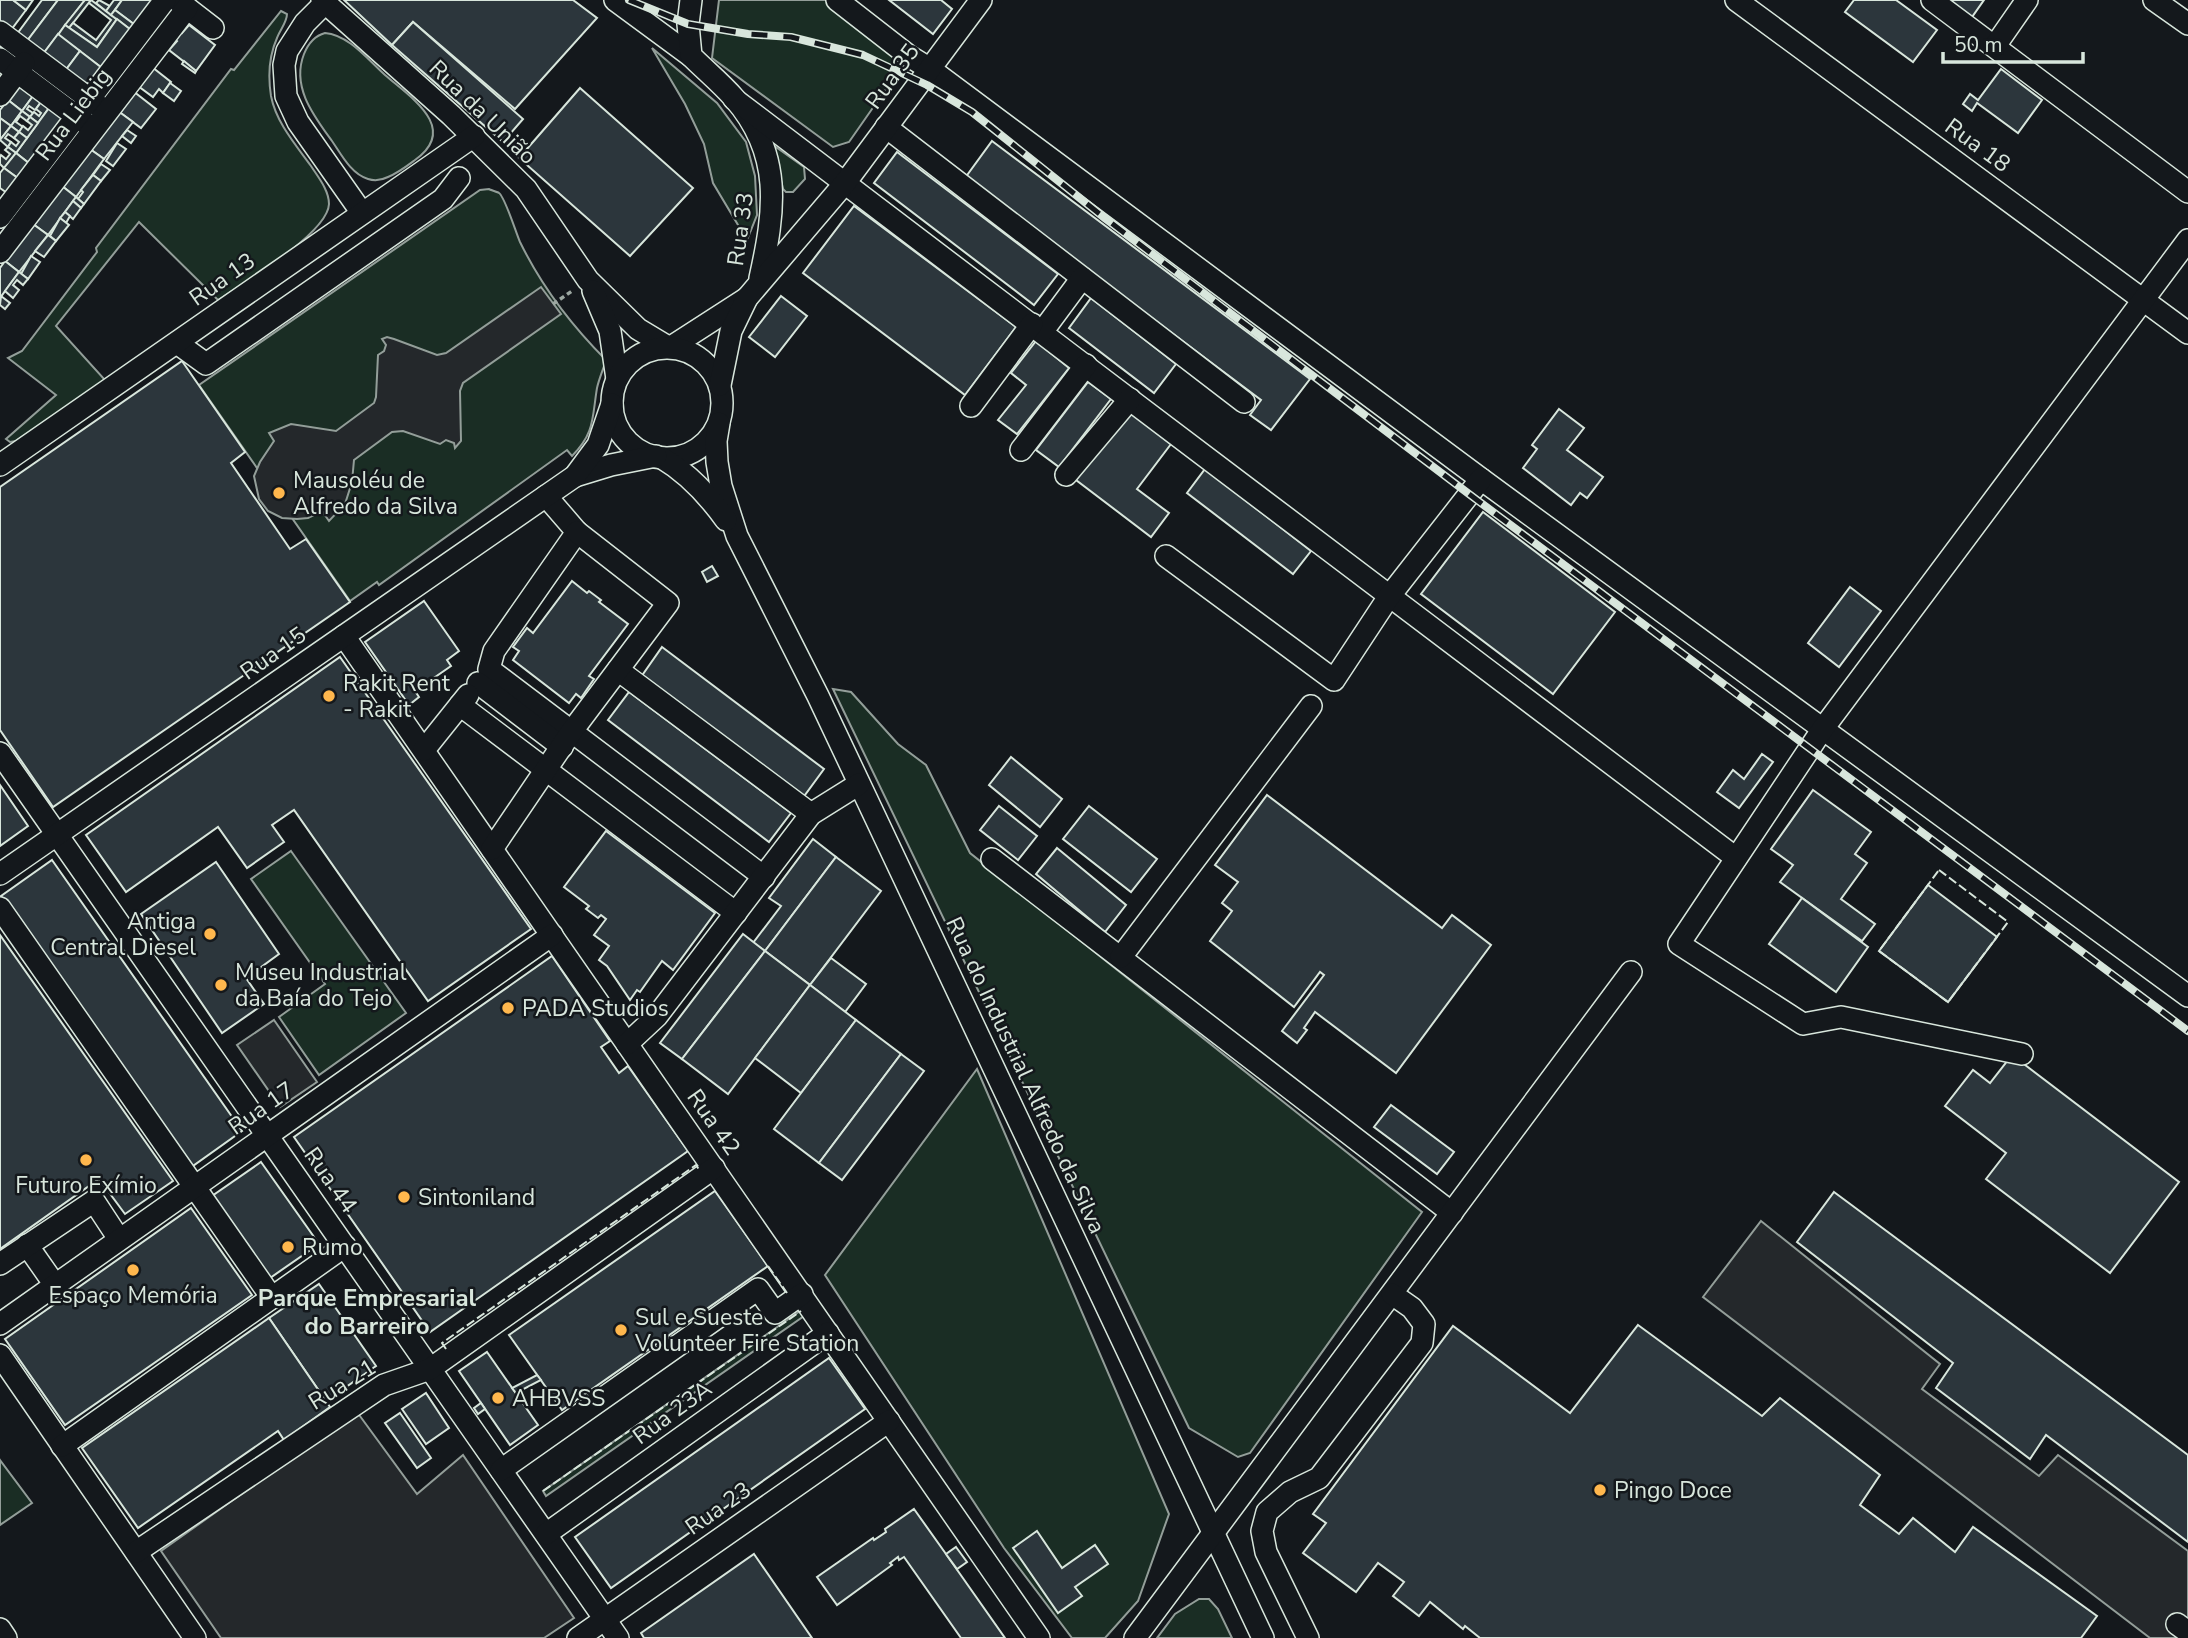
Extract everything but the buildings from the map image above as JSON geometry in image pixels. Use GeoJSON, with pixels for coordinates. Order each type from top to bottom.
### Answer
{"type":"FeatureCollection","features":[{"type":"Feature","properties":{"kind":"street","name":"Rua Liebig"},"geometry":{"type":"LineString","coordinates":[[1,250],[5,224],[76,117],[165,0]]}},
{"type":"Feature","properties":{"kind":"street","name":"Rua 33"},"geometry":{"type":"LineString","coordinates":[[615,0],[691,56],[734,99],[751,122],[769,169],[773,192],[769,236],[753,291]]}},
{"type":"Feature","properties":{"kind":"street"},"geometry":{"type":"LineString","coordinates":[[691,0],[688,23],[691,56]]}},
{"type":"Feature","properties":{"kind":"street"},"geometry":{"type":"LineString","coordinates":[[838,0],[909,56],[1480,479],[2188,996]]}},
{"type":"Feature","properties":{"kind":"street","name":"Rua 35"},"geometry":{"type":"LineString","coordinates":[[753,291],[845,183],[981,0]]}},
{"type":"Feature","properties":{"kind":"street","name":"Rua 18"},"geometry":{"type":"LineString","coordinates":[[1736,0],[2188,333]]}},
{"type":"Feature","properties":{"kind":"street"},"geometry":{"type":"LineString","coordinates":[[1932,0],[2188,192]]}},
{"type":"Feature","properties":{"kind":"street"},"geometry":{"type":"LineString","coordinates":[[1995,46],[2027,0]]}},
{"type":"Feature","properties":{"kind":"street"},"geometry":{"type":"LineString","coordinates":[[2154,0],[2188,24]]}},
{"type":"Feature","properties":{"kind":"street"},"geometry":{"type":"LineString","coordinates":[[324,1],[304,23],[287,51],[284,65],[286,96],[298,122],[362,213]]}},
{"type":"Feature","properties":{"kind":"street","name":"Rua da União"},"geometry":{"type":"LineString","coordinates":[[324,1],[474,136],[526,189],[588,280],[610,331],[617,379]]}},
{"type":"Feature","properties":{"kind":"street","name":"Rua Liebig"},"geometry":{"type":"LineString","coordinates":[[5,224],[94,130],[138,72],[181,4]]}},
{"type":"Feature","properties":{"kind":"street"},"geometry":{"type":"LineString","coordinates":[[181,4],[213,27]]}},
{"type":"Feature","properties":{"kind":"street"},"geometry":{"type":"LineString","coordinates":[[6,37],[107,113]]}},
{"type":"Feature","properties":{"kind":"street"},"geometry":{"type":"LineString","coordinates":[[0,95],[6,63],[6,37]]}},
{"type":"Feature","properties":{"kind":"street"},"geometry":{"type":"LineString","coordinates":[[6,63],[30,54]]}},
{"type":"Feature","properties":{"kind":"street"},"geometry":{"type":"LineString","coordinates":[[120,59],[138,72]]}},
{"type":"Feature","properties":{"kind":"street"},"geometry":{"type":"LineString","coordinates":[[6,63],[94,130]]}},
{"type":"Feature","properties":{"kind":"street"},"geometry":{"type":"LineString","coordinates":[[734,99],[1388,598],[1735,858]]}},
{"type":"Feature","properties":{"kind":"street"},"geometry":{"type":"LineString","coordinates":[[886,127],[1244,402]]}},
{"type":"Feature","properties":{"kind":"street","name":"Rua 13"},"geometry":{"type":"LineString","coordinates":[[0,465],[474,136]]}},
{"type":"Feature","properties":{"kind":"street"},"geometry":{"type":"LineString","coordinates":[[177,343],[206,364],[443,199],[459,178]]}},
{"type":"Feature","properties":{"kind":"street"},"geometry":{"type":"LineString","coordinates":[[2022,1054],[1841,1017],[1802,1024],[1679,944],[1822,730],[2188,240]]}},
{"type":"Feature","properties":{"kind":"street"},"geometry":{"type":"LineString","coordinates":[[971,406],[1083,278]]}},
{"type":"Feature","properties":{"kind":"street","name":"Rua da União"},"geometry":{"type":"LineString","coordinates":[[588,280],[638,329],[669,347]]}},
{"type":"Feature","properties":{"kind":"street"},"geometry":{"type":"LineString","coordinates":[[669,347],[753,291]]}},
{"type":"Feature","properties":{"kind":"street"},"geometry":{"type":"LineString","coordinates":[[720,385],[712,370],[701,359],[687,351],[669,347],[648,350],[624,367],[617,379],[612,404],[614,417],[621,433],[632,446],[646,454],[678,457],[694,451],[709,440],[719,423],[722,404],[720,385],[729,339],[753,291]]}},
{"type":"Feature","properties":{"kind":"street"},"geometry":{"type":"LineString","coordinates":[[1021,450],[1086,365]]}},
{"type":"Feature","properties":{"kind":"street"},"geometry":{"type":"LineString","coordinates":[[1066,475],[1130,399]]}},
{"type":"Feature","properties":{"kind":"street","name":"Rua 15"},"geometry":{"type":"LineString","coordinates":[[575,476],[598,445],[612,404]]}},
{"type":"Feature","properties":{"kind":"street","name":"Rua do Industrial Alfredo da Silva"},"geometry":{"type":"LineString","coordinates":[[719,423],[717,462],[721,486],[737,536],[859,784],[1264,1638]]}},
{"type":"Feature","properties":{"kind":"street","name":"Rua 15"},"geometry":{"type":"LineString","coordinates":[[0,874],[575,476],[611,465],[659,457]]}},
{"type":"Feature","properties":{"kind":"street","name":"Rua do Industrial Alfredo da Silva"},"geometry":{"type":"LineString","coordinates":[[659,457],[680,468],[697,483],[737,536]]}},
{"type":"Feature","properties":{"kind":"street"},"geometry":{"type":"LineString","coordinates":[[1166,556],[1334,680],[1388,598],[1480,479]]}},
{"type":"Feature","properties":{"kind":"street"},"geometry":{"type":"LineString","coordinates":[[492,849],[567,739],[668,603],[577,533],[546,496]]}},
{"type":"Feature","properties":{"kind":"street"},"geometry":{"type":"LineString","coordinates":[[424,750],[483,676],[494,651],[577,533]]}},
{"type":"Feature","properties":{"kind":"street","name":"Rua 42"},"geometry":{"type":"LineString","coordinates":[[344,636],[1040,1638]]}},
{"type":"Feature","properties":{"kind":"street"},"geometry":{"type":"LineString","coordinates":[[618,670],[811,814]]}},
{"type":"Feature","properties":{"kind":"street"},"geometry":{"type":"LineString","coordinates":[[483,676],[567,739],[764,877]]}},
{"type":"Feature","properties":{"kind":"street"},"geometry":{"type":"LineString","coordinates":[[460,705],[736,913]]}},
{"type":"Feature","properties":{"kind":"street"},"geometry":{"type":"LineString","coordinates":[[1121,957],[1311,706]]}},
{"type":"Feature","properties":{"kind":"street","name":"Rua 44"},"geometry":{"type":"LineString","coordinates":[[0,752],[618,1638]]}},
{"type":"Feature","properties":{"kind":"street"},"geometry":{"type":"LineString","coordinates":[[627,1044],[657,1016],[811,814],[859,784]]}},
{"type":"Feature","properties":{"kind":"street"},"geometry":{"type":"LineString","coordinates":[[992,859],[1452,1213]]}},
{"type":"Feature","properties":{"kind":"street"},"geometry":{"type":"LineString","coordinates":[[0,908],[272,1298]]}},
{"type":"Feature","properties":{"kind":"street","name":"Rua 17"},"geometry":{"type":"LineString","coordinates":[[0,1324],[552,935]]}},
{"type":"Feature","properties":{"kind":"street"},"geometry":{"type":"LineString","coordinates":[[1135,1638],[1630,972]]}},
{"type":"Feature","properties":{"kind":"street","name":"Rua 21"},"geometry":{"type":"LineString","coordinates":[[136,1552],[384,1385],[430,1369],[714,1168]]}},
{"type":"Feature","properties":{"kind":"street"},"geometry":{"type":"LineString","coordinates":[[0,1264],[94,1201],[119,1239]]}},
{"type":"Feature","properties":{"kind":"street"},"geometry":{"type":"LineString","coordinates":[[27,1245],[55,1285]]}},
{"type":"Feature","properties":{"kind":"street"},"geometry":{"type":"LineString","coordinates":[[62,1446],[345,1246]]}},
{"type":"Feature","properties":{"kind":"street"},"geometry":{"type":"LineString","coordinates":[[501,1470],[758,1289],[775,1313],[802,1294]]}},
{"type":"Feature","properties":{"kind":"street"},"geometry":{"type":"LineString","coordinates":[[1308,1638],[1266,1552],[1262,1531],[1268,1511],[1290,1492],[1319,1478],[1422,1343],[1424,1324],[1412,1308],[1392,1294]]}},
{"type":"Feature","properties":{"kind":"street","name":"Rua 23A"},"geometry":{"type":"LineString","coordinates":[[546,1534],[828,1333]]}},
{"type":"Feature","properties":{"kind":"street"},"geometry":{"type":"LineString","coordinates":[[0,1355],[195,1638]]}},
{"type":"Feature","properties":{"kind":"street","name":"Rua 23"},"geometry":{"type":"LineString","coordinates":[[578,1638],[889,1422]]}},
{"type":"Feature","properties":{"kind":"street"},"geometry":{"type":"LineString","coordinates":[[0,1629],[6,1638]]}},
{"type":"Feature","properties":{"kind":"green space"},"geometry":{"type":"Polygon","coordinates":[[[719,0],[829,0],[909,56],[849,142],[833,147],[712,58],[719,0]]]}},
{"type":"Feature","properties":{"kind":"green space"},"geometry":{"type":"Polygon","coordinates":[[[281,11],[287,14],[287,17],[274,45],[269,74],[273,106],[325,189],[329,204],[325,216],[300,243],[218,300],[139,222],[56,326],[105,380],[16,441],[10,442],[6,439],[56,395],[8,358],[22,351],[231,69],[234,70],[281,11]]]}},
{"type":"Feature","properties":{"kind":"green space"},"geometry":{"type":"Polygon","coordinates":[[[325,33],[342,38],[358,49],[417,103],[432,125],[433,136],[428,148],[402,169],[383,179],[368,179],[356,173],[318,122],[306,100],[300,78],[304,54],[312,41],[325,33]]]}},
{"type":"Feature","properties":{"kind":"green space"},"geometry":{"type":"Polygon","coordinates":[[[652,48],[717,103],[746,142],[755,176],[757,215],[747,240],[713,183],[704,144],[685,104],[652,48]]]}},
{"type":"Feature","properties":{"kind":"green space"},"geometry":{"type":"Polygon","coordinates":[[[773,145],[804,167],[805,179],[793,192],[783,189],[773,145]]]}},
{"type":"Feature","properties":{"kind":"green space"},"geometry":{"type":"Polygon","coordinates":[[[489,189],[501,196],[520,242],[548,290],[569,319],[606,360],[597,388],[589,432],[572,456],[567,450],[379,585],[377,582],[350,601],[199,385],[480,190],[489,189]]]}},
{"type":"Feature","properties":{"kind":"green space"},"geometry":{"type":"Polygon","coordinates":[[[833,689],[851,692],[898,744],[926,765],[970,853],[1422,1212],[1250,1453],[1238,1457],[1189,1428],[833,689]]]}},
{"type":"Feature","properties":{"kind":"green space"},"geometry":{"type":"Polygon","coordinates":[[[291,851],[406,1013],[319,1075],[279,1017],[325,984],[251,879],[291,851]]]}},
{"type":"Feature","properties":{"kind":"green space"},"geometry":{"type":"Polygon","coordinates":[[[977,1069],[1169,1514],[1138,1601],[1105,1638],[1072,1638],[1004,1548],[825,1275],[977,1069]]]}},
{"type":"Feature","properties":{"kind":"green space"},"geometry":{"type":"Polygon","coordinates":[[[800,1311],[804,1316],[546,1496],[543,1491],[800,1311]]]}},
{"type":"Feature","properties":{"kind":"green space"},"geometry":{"type":"Polygon","coordinates":[[[0,1460],[32,1503],[0,1525],[0,1460]]]}},
{"type":"Feature","properties":{"kind":"green space"},"geometry":{"type":"Polygon","coordinates":[[[1199,1599],[1209,1599],[1218,1609],[1232,1638],[1157,1638],[1175,1614],[1199,1599]]]}},
{"type":"Feature","properties":{"kind":"shaded area"},"geometry":{"type":"Polygon","coordinates":[[[541,287],[561,314],[463,383],[460,391],[461,441],[455,448],[454,443],[446,440],[440,444],[403,431],[392,432],[354,460],[352,482],[345,504],[329,521],[322,511],[308,518],[297,519],[282,518],[268,511],[259,499],[254,476],[274,441],[269,433],[291,424],[336,431],[374,403],[378,355],[384,351],[386,345],[382,339],[394,339],[437,355],[446,353],[541,287]]]}},
{"type":"Feature","properties":{"kind":"shaded area"},"geometry":{"type":"Polygon","coordinates":[[[274,1020],[317,1082],[280,1107],[237,1045],[274,1020]]]}},
{"type":"Feature","properties":{"kind":"shaded area"},"geometry":{"type":"Polygon","coordinates":[[[1761,1221],[1940,1364],[1922,1389],[2039,1476],[2058,1455],[2188,1551],[2188,1638],[2150,1638],[1703,1297],[1761,1221]]]}},
{"type":"Feature","properties":{"kind":"shaded area"},"geometry":{"type":"Polygon","coordinates":[[[357,1412],[417,1494],[463,1455],[574,1618],[544,1638],[221,1638],[161,1551],[357,1412]]]}},
{"type":"Feature","properties":{"kind":"railway"},"geometry":{"type":"LineString","coordinates":[[629,0],[688,24],[748,34],[791,37],[863,55],[927,85],[972,112],[1106,219],[1469,494],[2188,1031]]}},
{"type":"Feature","properties":{"kind":"fence"},"geometry":{"type":"LineString","coordinates":[[503,142],[519,158]]}},
{"type":"Feature","properties":{"kind":"fence"},"geometry":{"type":"LineString","coordinates":[[1939,870],[2008,922],[1948,1002],[1879,951],[1939,870]]}},
{"type":"Feature","properties":{"kind":"fence"},"geometry":{"type":"LineString","coordinates":[[446,1349],[442,1343],[696,1165],[700,1171]]}},
{"type":"Feature","properties":{"kind":"fence"},"geometry":{"type":"LineString","coordinates":[[768,1266],[787,1293]]}},
{"type":"Feature","properties":{"kind":"fence"},"geometry":{"type":"LineString","coordinates":[[543,1491],[801,1311]]}},
{"type":"Feature","properties":{"kind":"place","name":"Mausoléu de Alfredo da Silva"},"geometry":{"type":"Point","coordinates":[279,493]}},
{"type":"Feature","properties":{"kind":"place","name":"Rakit Rent - Rakit"},"geometry":{"type":"Point","coordinates":[329,696]}},
{"type":"Feature","properties":{"kind":"place","name":"Antiga Central Diesel"},"geometry":{"type":"Point","coordinates":[210,934]}},
{"type":"Feature","properties":{"kind":"place","name":"Museu Industrial da Baía do Tejo"},"geometry":{"type":"Point","coordinates":[221,985]}},
{"type":"Feature","properties":{"kind":"place","name":"PADA Studios"},"geometry":{"type":"Point","coordinates":[508,1008]}},
{"type":"Feature","properties":{"kind":"place","name":"Futuro Exímio"},"geometry":{"type":"Point","coordinates":[86,1160]}},
{"type":"Feature","properties":{"kind":"place","name":"Sintoniland"},"geometry":{"type":"Point","coordinates":[404,1197]}},
{"type":"Feature","properties":{"kind":"place","name":"Rumo"},"geometry":{"type":"Point","coordinates":[288,1247]}},
{"type":"Feature","properties":{"kind":"place","name":"Espaço Memória"},"geometry":{"type":"Point","coordinates":[133,1270]}},
{"type":"Feature","properties":{"kind":"place","name":"Sul e Sueste Volunteer Fire Station"},"geometry":{"type":"Point","coordinates":[621,1330]}},
{"type":"Feature","properties":{"kind":"place","name":"AHBVSS"},"geometry":{"type":"Point","coordinates":[498,1398]}},
{"type":"Feature","properties":{"kind":"place","name":"Pingo Doce"},"geometry":{"type":"Point","coordinates":[1600,1490]}},
{"type":"Feature","properties":{"kind":"district","name":"Parque Empresarial do Barreiro"},"geometry":{"type":"Point","coordinates":[367,1312]}}]}
